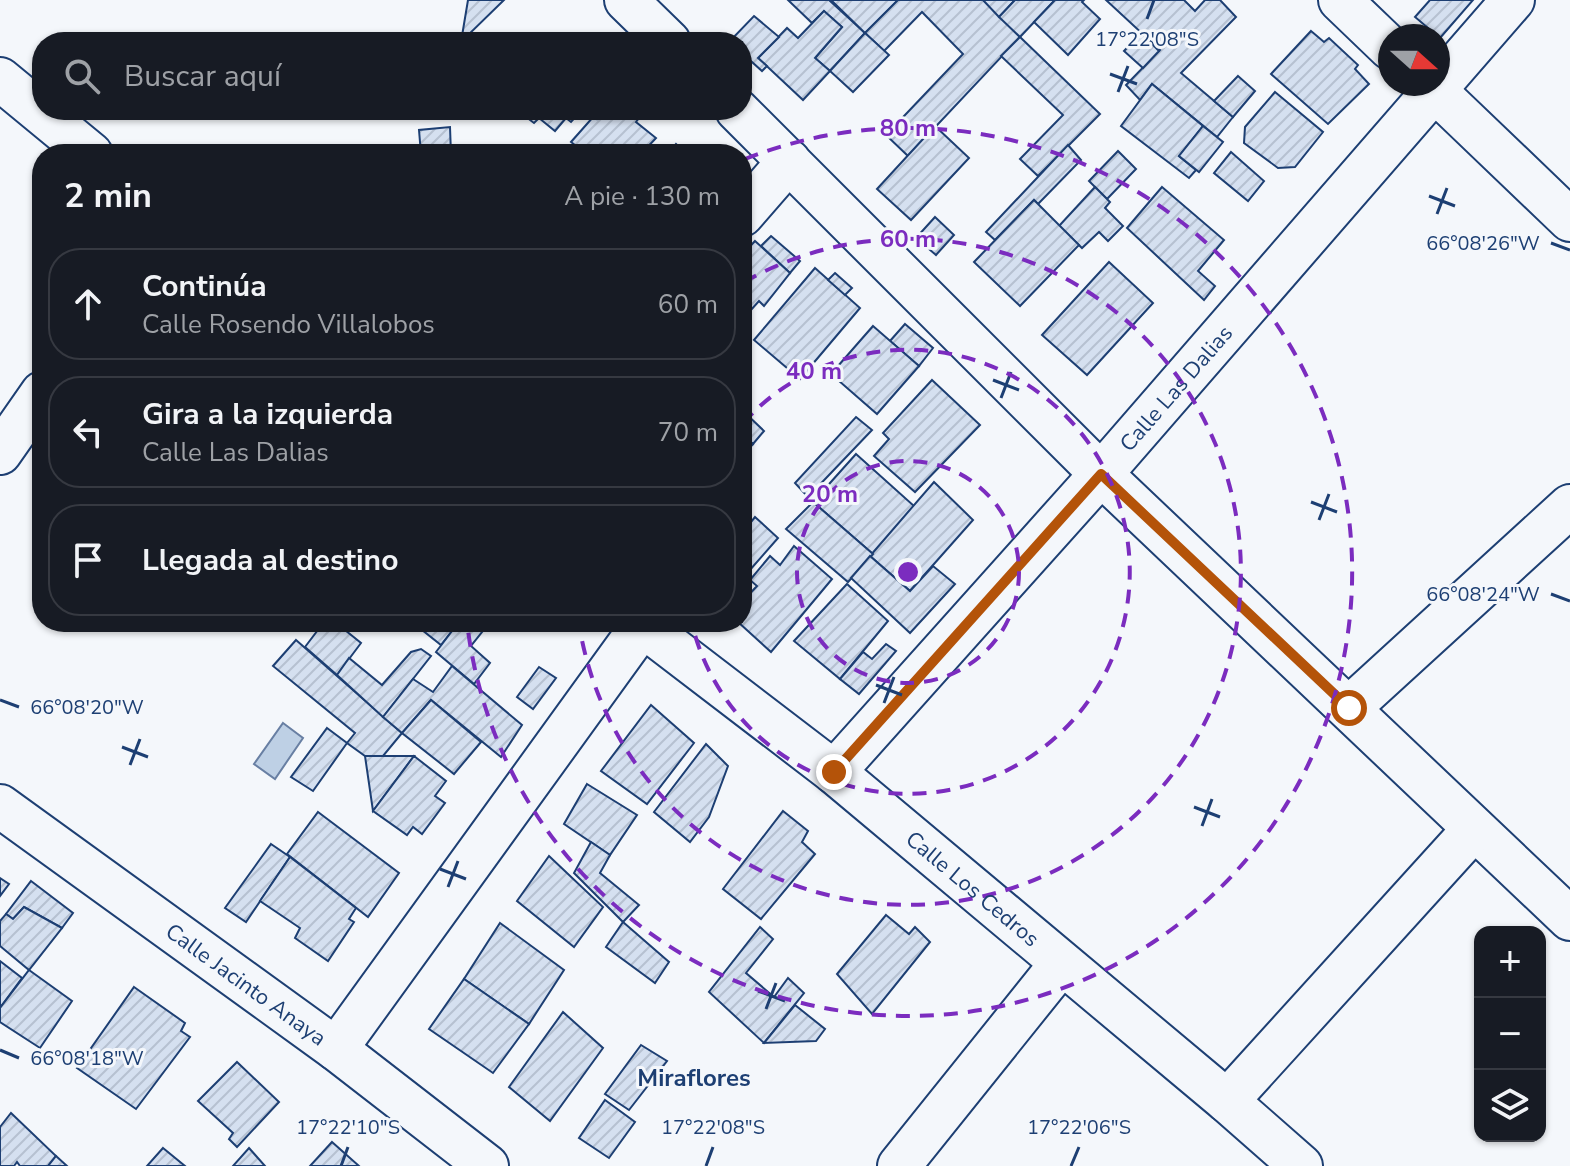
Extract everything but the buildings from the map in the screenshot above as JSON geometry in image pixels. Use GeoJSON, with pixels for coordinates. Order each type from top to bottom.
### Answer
{"type":"FeatureCollection","features":[{"type":"Feature","properties":{"kind":"street"},"geometry":{"type":"LineString","coordinates":[[626,0],[659,32]]}},
{"type":"Feature","properties":{"kind":"street"},"geometry":{"type":"LineString","coordinates":[[1340,0],[1378,36]]}},
{"type":"Feature","properties":{"kind":"street","name":"Calle Las Dalias"},"geometry":{"type":"LineString","coordinates":[[1450,67],[1513,0]]}},
{"type":"Feature","properties":{"kind":"street"},"geometry":{"type":"LineString","coordinates":[[0,79],[32,105]]}},
{"type":"Feature","properties":{"kind":"street","name":"Calle Las Dalias"},"geometry":{"type":"LineString","coordinates":[[834,772],[1101,474],[1423,96]]}},
{"type":"Feature","properties":{"kind":"street"},"geometry":{"type":"LineString","coordinates":[[1440,96],[1570,220]]}},
{"type":"Feature","properties":{"kind":"street"},"geometry":{"type":"LineString","coordinates":[[50,120],[79,144]]}},
{"type":"Feature","properties":{"kind":"street"},"geometry":{"type":"LineString","coordinates":[[747,120],[1101,474],[1570,919]]}},
{"type":"Feature","properties":{"kind":"street"},"geometry":{"type":"LineString","coordinates":[[752,204],[789,161]]}},
{"type":"Feature","properties":{"kind":"street"},"geometry":{"type":"LineString","coordinates":[[0,453],[32,407]]}},
{"type":"Feature","properties":{"kind":"street"},"geometry":{"type":"LineString","coordinates":[[1349,708],[1570,506]]}},
{"type":"Feature","properties":{"kind":"street"},"geometry":{"type":"LineString","coordinates":[[336,1049],[634,632]]}},
{"type":"Feature","properties":{"kind":"street","name":"Calle Los Cedros"},"geometry":{"type":"LineString","coordinates":[[650,632],[834,772],[1301,1166]]}},
{"type":"Feature","properties":{"kind":"street","name":"Calle Jacinto Anaya"},"geometry":{"type":"LineString","coordinates":[[0,806],[336,1049],[487,1166]]}},
{"type":"Feature","properties":{"kind":"street"},"geometry":{"type":"LineString","coordinates":[[1227,1101],[1474,829]]}},
{"type":"Feature","properties":{"kind":"street"},"geometry":{"type":"LineString","coordinates":[[899,1166],[1061,964]]}},
{"type":"Feature","properties":{"kind":"water"},"geometry":{"type":"Polygon","coordinates":[[[283,723],[303,738],[275,779],[254,764],[283,723]]]}},
{"type":"Feature","properties":{"kind":"district","name":"Miraflores"},"geometry":{"type":"Point","coordinates":[694,1078]}},
{"type":"Feature","properties":{"kind":"route"},"geometry":{"type":"LineString","coordinates":[[834,772],[1101,474],[1349,708]]}}]}
